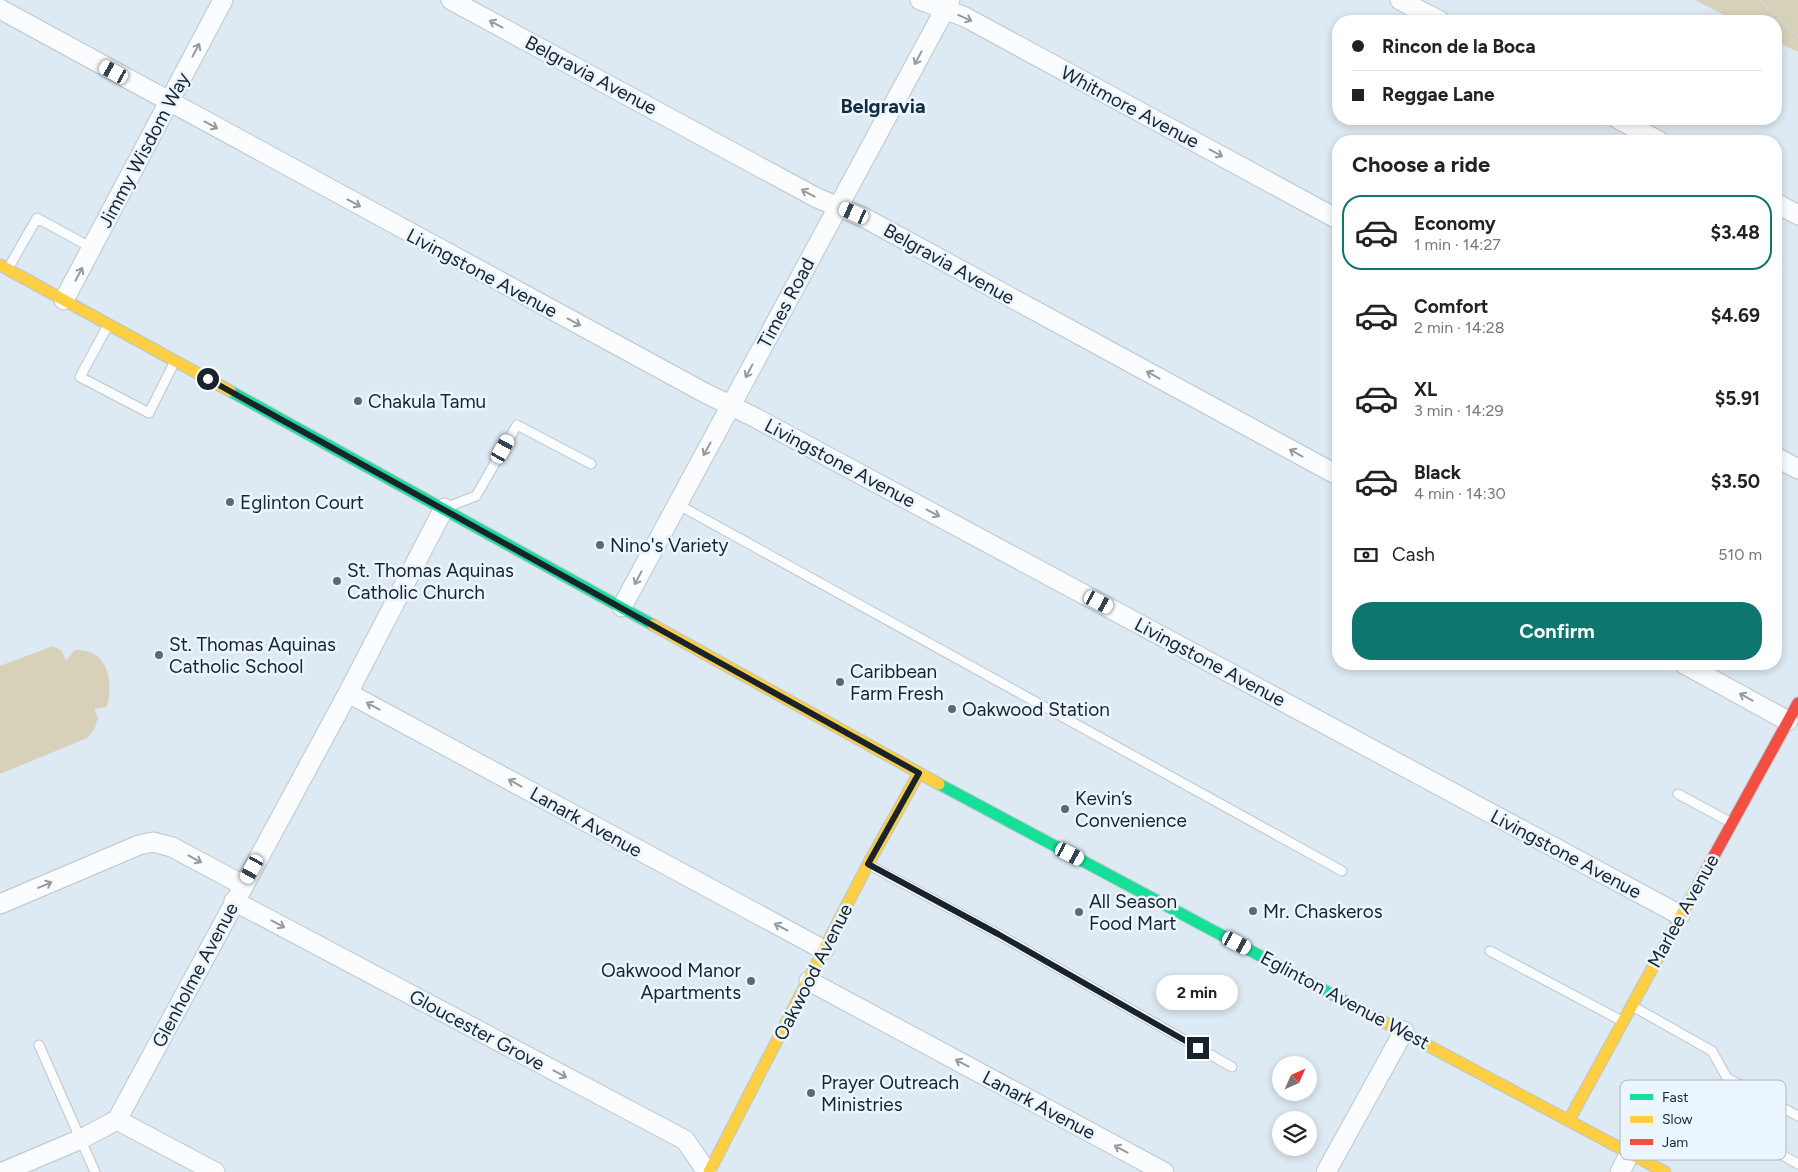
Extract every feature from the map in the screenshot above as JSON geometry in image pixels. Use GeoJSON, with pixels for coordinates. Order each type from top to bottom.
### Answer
{"type":"FeatureCollection","features":[{"type":"Feature","properties":{"kind":"main road","name":"Eglinton Avenue West"},"geometry":{"type":"LineString","coordinates":[[4,268],[444,508],[919,773],[1620,1148]]}},
{"type":"Feature","properties":{"kind":"main road","name":"Marlee Avenue"},"geometry":{"type":"LineString","coordinates":[[1569,1120],[1798,703]]}},
{"type":"Feature","properties":{"kind":"main road","name":"Oakwood Avenue"},"geometry":{"type":"LineString","coordinates":[[708,1172],[809,981],[868,864],[919,773]]}},
{"type":"Feature","properties":{"kind":"main road","name":"Eglinton Avenue West"},"geometry":{"type":"LineString","coordinates":[[1643,1160],[1665,1172]]}},
{"type":"Feature","properties":{"kind":"street","name":"Jimmy Wisdom Way"},"geometry":{"type":"LineString","coordinates":[[64,300],[223,0]]}},
{"type":"Feature","properties":{"kind":"street","name":"Belgravia Avenue"},"geometry":{"type":"LineString","coordinates":[[451,0],[809,193],[872,222],[1332,472]]}},
{"type":"Feature","properties":{"kind":"street","name":"Whitmore Avenue"},"geometry":{"type":"LineString","coordinates":[[920,0],[947,5],[965,17],[1332,216]]}},
{"type":"Feature","properties":{"kind":"street"},"geometry":{"type":"LineString","coordinates":[[1400,0],[1429,15]]}},
{"type":"Feature","properties":{"kind":"street","name":"Times Road"},"geometry":{"type":"LineString","coordinates":[[622,607],[947,5]]}},
{"type":"Feature","properties":{"kind":"street","name":"Livingstone Avenue"},"geometry":{"type":"LineString","coordinates":[[0,10],[731,407],[763,421],[1680,915]]}},
{"type":"Feature","properties":{"kind":"street"},"geometry":{"type":"LineString","coordinates":[[1629,125],[1648,135]]}},
{"type":"Feature","properties":{"kind":"street"},"geometry":{"type":"LineString","coordinates":[[1782,206],[1798,215]]}},
{"type":"Feature","properties":{"kind":"street"},"geometry":{"type":"LineString","coordinates":[[1782,460],[1798,469]]}},
{"type":"Feature","properties":{"kind":"street","name":"Glenholme Avenue"},"geometry":{"type":"LineString","coordinates":[[117,1120],[348,693],[444,508]]}},
{"type":"Feature","properties":{"kind":"street"},"geometry":{"type":"LineString","coordinates":[[1695,670],[1788,720]]}},
{"type":"Feature","properties":{"kind":"street","name":"Lanark Avenue"},"geometry":{"type":"LineString","coordinates":[[348,693],[824,950]]}},
{"type":"Feature","properties":{"kind":"street","name":"Gloucester Grove"},"geometry":{"type":"LineString","coordinates":[[0,904],[139,846],[152,842],[172,847],[239,893],[684,1140],[708,1172]]}},
{"type":"Feature","properties":{"kind":"street","name":"Lanark Avenue"},"geometry":{"type":"LineString","coordinates":[[809,981],[1164,1172]]}},
{"type":"Feature","properties":{"kind":"street"},"geometry":{"type":"LineString","coordinates":[[1326,1172],[1404,1031]]}},
{"type":"Feature","properties":{"kind":"street"},"geometry":{"type":"LineString","coordinates":[[3,1172],[81,1139],[117,1120],[215,1172]]}},
{"type":"Feature","properties":{"kind":"street"},"geometry":{"type":"LineString","coordinates":[[1620,1172],[1626,1160]]}},
{"type":"Feature","properties":{"kind":"lane"},"geometry":{"type":"LineString","coordinates":[[4,268],[37,218],[92,248]]}},
{"type":"Feature","properties":{"kind":"lane"},"geometry":{"type":"LineString","coordinates":[[108,324],[80,377],[148,413],[175,361]]}},
{"type":"Feature","properties":{"kind":"lane"},"geometry":{"type":"LineString","coordinates":[[444,508],[476,496],[517,425],[591,464]]}},
{"type":"Feature","properties":{"kind":"lane"},"geometry":{"type":"LineString","coordinates":[[677,504],[1342,871]]}},
{"type":"Feature","properties":{"kind":"lane"},"geometry":{"type":"LineString","coordinates":[[1678,794],[1731,823]]}},
{"type":"Feature","properties":{"kind":"lane"},"geometry":{"type":"LineString","coordinates":[[868,864],[998,934],[1232,1067]]}},
{"type":"Feature","properties":{"kind":"lane"},"geometry":{"type":"LineString","coordinates":[[1490,951],[1623,1022]]}},
{"type":"Feature","properties":{"kind":"lane"},"geometry":{"type":"LineString","coordinates":[[1632,1006],[1712,1051],[1727,1078],[1731,1080]]}},
{"type":"Feature","properties":{"kind":"lane"},"geometry":{"type":"LineString","coordinates":[[39,1045],[95,1172]]}},
{"type":"Feature","properties":{"kind":"lane"},"geometry":{"type":"LineString","coordinates":[[1786,1110],[1798,1116]]}},
{"type":"Feature","properties":{"kind":"lane"},"geometry":{"type":"LineString","coordinates":[[1786,1157],[1798,1164]]}},
{"type":"Feature","properties":{"kind":"path"},"geometry":{"type":"LineString","coordinates":[[1760,0],[1775,15]]}},
{"type":"Feature","properties":{"kind":"path"},"geometry":{"type":"LineString","coordinates":[[1782,22],[1798,38]]}},
{"type":"Feature","properties":{"kind":"shaded area"},"geometry":{"type":"Polygon","coordinates":[[[1695,0],[1798,0],[1798,52],[1782,44],[1782,15],[1724,15],[1695,0]]]}},
{"type":"Feature","properties":{"kind":"shaded area"},"geometry":{"type":"Polygon","coordinates":[[[53,646],[62,651],[66,661],[75,650],[86,651],[101,660],[109,677],[110,687],[107,707],[94,709],[98,718],[94,730],[87,738],[0,774],[0,666],[53,646]]]}},
{"type":"Feature","properties":{"kind":"traffic: fast"},"geometry":{"type":"LineString","coordinates":[[230,391],[653,625]]}},
{"type":"Feature","properties":{"kind":"traffic: fast"},"geometry":{"type":"LineString","coordinates":[[939,784],[1352,1005]]}},
{"type":"Feature","properties":{"kind":"traffic: slow"},"geometry":{"type":"LineString","coordinates":[[0,265],[230,391]]}},
{"type":"Feature","properties":{"kind":"traffic: slow"},"geometry":{"type":"LineString","coordinates":[[653,625],[939,784]]}},
{"type":"Feature","properties":{"kind":"traffic: slow"},"geometry":{"type":"LineString","coordinates":[[709,1172],[868,864],[919,773]]}},
{"type":"Feature","properties":{"kind":"traffic: slow"},"geometry":{"type":"LineString","coordinates":[[1569,1120],[1704,874]]}},
{"type":"Feature","properties":{"kind":"traffic: slow"},"geometry":{"type":"LineString","coordinates":[[1352,1005],[1620,1148]]}},
{"type":"Feature","properties":{"kind":"traffic: slow"},"geometry":{"type":"LineString","coordinates":[[1643,1160],[1665,1172]]}},
{"type":"Feature","properties":{"kind":"traffic: jam"},"geometry":{"type":"LineString","coordinates":[[1704,874],[1798,703]]}},
{"type":"Feature","properties":{"kind":"place","name":"Chakula Tamu"},"geometry":{"type":"Point","coordinates":[358,401]}},
{"type":"Feature","properties":{"kind":"place","name":"Eglinton Court"},"geometry":{"type":"Point","coordinates":[230,502]}},
{"type":"Feature","properties":{"kind":"place","name":"Nino's Variety"},"geometry":{"type":"Point","coordinates":[600,545]}},
{"type":"Feature","properties":{"kind":"place","name":"St. Thomas Aquinas Catholic Church"},"geometry":{"type":"Point","coordinates":[337,581]}},
{"type":"Feature","properties":{"kind":"place","name":"St. Thomas Aquinas Catholic School"},"geometry":{"type":"Point","coordinates":[159,655]}},
{"type":"Feature","properties":{"kind":"place","name":"Caribbean Farm Fresh"},"geometry":{"type":"Point","coordinates":[840,682]}},
{"type":"Feature","properties":{"kind":"place","name":"Oakwood Station"},"geometry":{"type":"Point","coordinates":[952,709]}},
{"type":"Feature","properties":{"kind":"place","name":"Kevin’s Convenience"},"geometry":{"type":"Point","coordinates":[1065,809]}},
{"type":"Feature","properties":{"kind":"place","name":"Mr. Chaskeros"},"geometry":{"type":"Point","coordinates":[1253,911]}},
{"type":"Feature","properties":{"kind":"place","name":"All Season Food Mart"},"geometry":{"type":"Point","coordinates":[1079,912]}},
{"type":"Feature","properties":{"kind":"place","name":"Oakwood Manor Apartments"},"geometry":{"type":"Point","coordinates":[751,981]}},
{"type":"Feature","properties":{"kind":"place","name":"Prayer Outreach Ministries"},"geometry":{"type":"Point","coordinates":[811,1093]}},
{"type":"Feature","properties":{"kind":"district","name":"Belgravia"},"geometry":{"type":"Point","coordinates":[883,106]}},
{"type":"Feature","properties":{"kind":"route"},"geometry":{"type":"LineString","coordinates":[[208,379],[758,682],[919,773],[868,864],[998,934],[1198,1048]]}}]}
